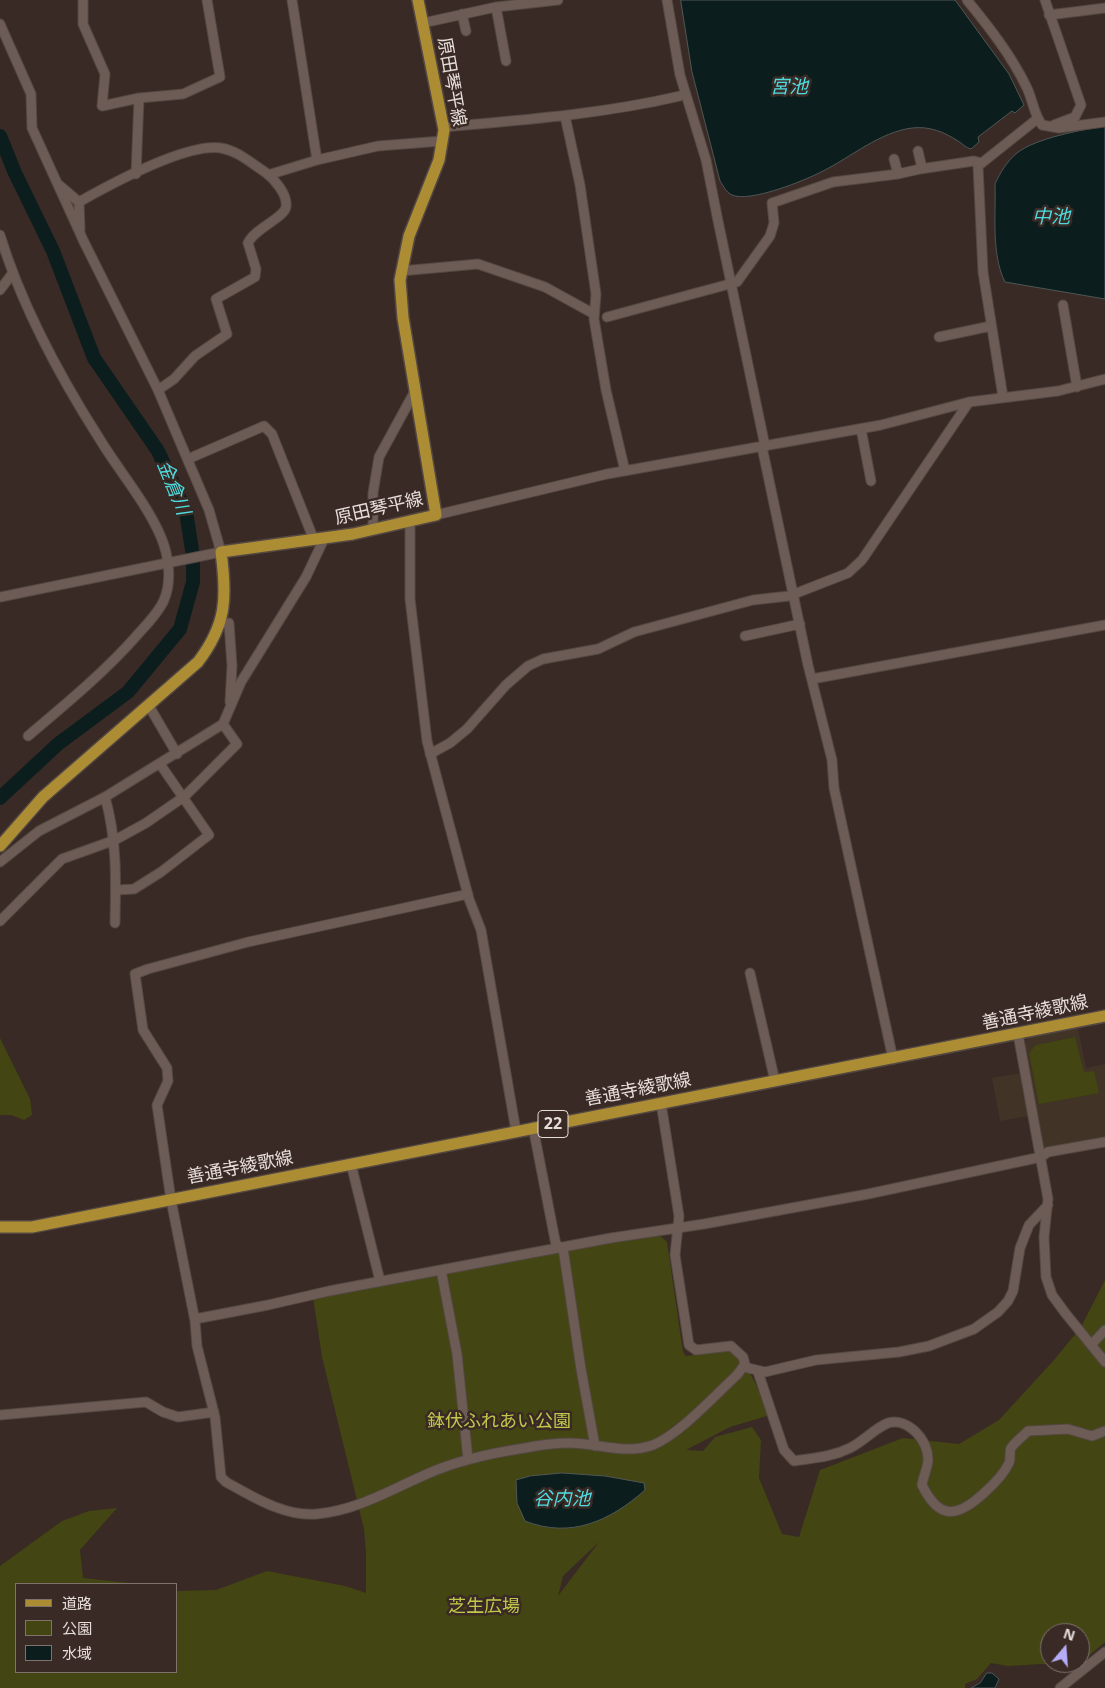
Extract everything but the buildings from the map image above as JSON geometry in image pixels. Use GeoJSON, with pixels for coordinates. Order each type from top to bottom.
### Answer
{"type":"FeatureCollection","features":[{"type":"Feature","properties":{"kind":"main road","name":"原田琴平線"},"geometry":{"type":"LineString","coordinates":[[218,553],[319,540],[373,530],[436,515],[403,318],[401,271],[409,236],[439,160],[444,127],[418,0]]}},
{"type":"Feature","properties":{"kind":"main road"},"geometry":{"type":"LineString","coordinates":[[0,846],[43,797],[198,662],[212,644],[220,624],[226,599],[218,553]]}},
{"type":"Feature","properties":{"kind":"main road","name":"善通寺綾歌線"},"geometry":{"type":"LineString","coordinates":[[0,1227],[32,1227],[1105,1016]]}},
{"type":"Feature","properties":{"kind":"street"},"geometry":{"type":"LineString","coordinates":[[83,0],[83,24],[105,74],[102,106],[139,98],[183,94],[220,77],[207,0]]}},
{"type":"Feature","properties":{"kind":"street"},"geometry":{"type":"LineString","coordinates":[[292,0],[317,160]]}},
{"type":"Feature","properties":{"kind":"street"},"geometry":{"type":"LineString","coordinates":[[423,23],[496,7],[558,0]]}},
{"type":"Feature","properties":{"kind":"street"},"geometry":{"type":"LineString","coordinates":[[668,0],[680,76],[713,184],[793,594],[832,760],[834,788],[893,1059]]}},
{"type":"Feature","properties":{"kind":"street"},"geometry":{"type":"LineString","coordinates":[[967,0],[1013,62],[1026,86],[1037,119],[1042,125],[1068,127],[1105,122]]}},
{"type":"Feature","properties":{"kind":"street"},"geometry":{"type":"LineString","coordinates":[[1045,0],[1081,105],[1075,117],[1049,126]]}},
{"type":"Feature","properties":{"kind":"street"},"geometry":{"type":"LineString","coordinates":[[496,7],[497,35],[506,61]]}},
{"type":"Feature","properties":{"kind":"street"},"geometry":{"type":"LineString","coordinates":[[1049,15],[1105,8]]}},
{"type":"Feature","properties":{"kind":"street"},"geometry":{"type":"LineString","coordinates":[[462,14],[466,31]]}},
{"type":"Feature","properties":{"kind":"street"},"geometry":{"type":"LineString","coordinates":[[0,24],[31,94],[32,128],[80,232],[158,390],[209,510],[218,553],[0,597]]}},
{"type":"Feature","properties":{"kind":"street"},"geometry":{"type":"LineString","coordinates":[[444,127],[565,116],[647,104],[680,96]]}},
{"type":"Feature","properties":{"kind":"street"},"geometry":{"type":"LineString","coordinates":[[136,174],[139,98]]}},
{"type":"Feature","properties":{"kind":"street"},"geometry":{"type":"LineString","coordinates":[[565,116],[580,185],[595,285],[594,314],[606,390],[625,471]]}},
{"type":"Feature","properties":{"kind":"street"},"geometry":{"type":"LineString","coordinates":[[1003,397],[983,272],[978,166],[1037,119]]}},
{"type":"Feature","properties":{"kind":"street"},"geometry":{"type":"LineString","coordinates":[[268,175],[317,160],[378,146],[442,141]]}},
{"type":"Feature","properties":{"kind":"street"},"geometry":{"type":"LineString","coordinates":[[79,202],[178,154],[220,148],[244,157],[268,175],[280,187],[286,205],[284,211],[257,231],[248,243],[256,269],[255,278],[216,299],[227,334],[195,356],[174,379],[158,390]]}},
{"type":"Feature","properties":{"kind":"street"},"geometry":{"type":"LineString","coordinates":[[918,151],[922,168]]}},
{"type":"Feature","properties":{"kind":"street"},"geometry":{"type":"LineString","coordinates":[[894,159],[898,174]]}},
{"type":"Feature","properties":{"kind":"street"},"geometry":{"type":"LineString","coordinates":[[607,317],[737,282],[770,236],[774,223],[772,203],[833,182],[898,174],[922,168],[974,161],[982,164]]}},
{"type":"Feature","properties":{"kind":"street"},"geometry":{"type":"LineString","coordinates":[[57,183],[79,202],[80,232]]}},
{"type":"Feature","properties":{"kind":"street"},"geometry":{"type":"LineString","coordinates":[[0,235],[12,274],[64,380],[97,436],[150,516],[162,539],[168,563],[169,584],[164,601],[152,618],[129,645],[80,693],[28,736]]}},
{"type":"Feature","properties":{"kind":"street"},"geometry":{"type":"LineString","coordinates":[[401,271],[478,264],[545,287],[594,314]]}},
{"type":"Feature","properties":{"kind":"street"},"geometry":{"type":"LineString","coordinates":[[0,290],[12,274]]}},
{"type":"Feature","properties":{"kind":"street"},"geometry":{"type":"LineString","coordinates":[[1062,305],[1062,324],[1067,355],[1077,387]]}},
{"type":"Feature","properties":{"kind":"street"},"geometry":{"type":"LineString","coordinates":[[938,337],[954,330],[991,326]]}},
{"type":"Feature","properties":{"kind":"street"},"geometry":{"type":"LineString","coordinates":[[436,515],[625,471],[861,429],[969,402],[1077,387],[1105,379]]}},
{"type":"Feature","properties":{"kind":"street"},"geometry":{"type":"LineString","coordinates":[[373,530],[373,493],[379,458],[386,440],[415,391]]}},
{"type":"Feature","properties":{"kind":"street"},"geometry":{"type":"LineString","coordinates":[[430,754],[450,744],[528,666],[543,659],[598,649],[634,632],[753,600],[793,594],[848,573],[862,560],[969,402]]}},
{"type":"Feature","properties":{"kind":"street"},"geometry":{"type":"LineString","coordinates":[[0,862],[39,831],[105,798],[223,724],[241,682],[306,577],[319,540],[272,434],[264,426],[188,459]]}},
{"type":"Feature","properties":{"kind":"street"},"geometry":{"type":"LineString","coordinates":[[861,429],[871,482]]}},
{"type":"Feature","properties":{"kind":"street"},"geometry":{"type":"LineString","coordinates":[[410,521],[411,607],[420,700],[430,754],[468,894],[481,930],[516,1131]]}},
{"type":"Feature","properties":{"kind":"street"},"geometry":{"type":"LineString","coordinates":[[220,624],[229,623],[231,643],[229,707]]}},
{"type":"Feature","properties":{"kind":"street"},"geometry":{"type":"LineString","coordinates":[[746,636],[800,624]]}},
{"type":"Feature","properties":{"kind":"street"},"geometry":{"type":"LineString","coordinates":[[812,678],[1105,625]]}},
{"type":"Feature","properties":{"kind":"street"},"geometry":{"type":"LineString","coordinates":[[149,706],[177,754]]}},
{"type":"Feature","properties":{"kind":"street"},"geometry":{"type":"LineString","coordinates":[[0,921],[62,859],[115,840],[146,823],[182,798],[237,744],[223,724]]}},
{"type":"Feature","properties":{"kind":"street"},"geometry":{"type":"LineString","coordinates":[[116,890],[134,889],[161,872],[209,835],[160,764]]}},
{"type":"Feature","properties":{"kind":"street"},"geometry":{"type":"LineString","coordinates":[[105,798],[113,824],[115,840],[115,923]]}},
{"type":"Feature","properties":{"kind":"street"},"geometry":{"type":"LineString","coordinates":[[468,894],[248,942],[135,974],[143,1030],[167,1068],[168,1074],[165,1091],[157,1105],[171,1200],[195,1319],[197,1346],[214,1412],[221,1476],[242,1491],[294,1513],[317,1514],[373,1501],[428,1473],[468,1459],[553,1444],[572,1443],[640,1448],[665,1439],[744,1368]]}},
{"type":"Feature","properties":{"kind":"street"},"geometry":{"type":"LineString","coordinates":[[750,973],[775,1081]]}},
{"type":"Feature","properties":{"kind":"street"},"geometry":{"type":"LineString","coordinates":[[1018,1034],[1041,1156],[1048,1205],[1044,1237],[1046,1277],[1052,1295],[1105,1362]]}},
{"type":"Feature","properties":{"kind":"street"},"geometry":{"type":"LineString","coordinates":[[660,1103],[680,1227],[676,1255],[689,1345],[696,1350],[731,1346],[742,1358],[744,1368]]}},
{"type":"Feature","properties":{"kind":"street"},"geometry":{"type":"LineString","coordinates":[[533,1128],[556,1245],[563,1248]]}},
{"type":"Feature","properties":{"kind":"street"},"geometry":{"type":"LineString","coordinates":[[195,1319],[380,1281],[876,1193],[1041,1156],[1048,1152],[1105,1142]]}},
{"type":"Feature","properties":{"kind":"street"},"geometry":{"type":"LineString","coordinates":[[351,1164],[380,1281]]}},
{"type":"Feature","properties":{"kind":"street"},"geometry":{"type":"LineString","coordinates":[[744,1368],[758,1372],[816,1360],[899,1352],[952,1339],[974,1329],[998,1312],[1008,1301],[1013,1291],[1020,1248],[1029,1225],[1048,1205]]}},
{"type":"Feature","properties":{"kind":"street"},"geometry":{"type":"LineString","coordinates":[[563,1248],[581,1369],[595,1446]]}},
{"type":"Feature","properties":{"kind":"street"},"geometry":{"type":"LineString","coordinates":[[442,1270],[457,1354],[468,1459]]}},
{"type":"Feature","properties":{"kind":"street"},"geometry":{"type":"LineString","coordinates":[[1092,1344],[1105,1330]]}},
{"type":"Feature","properties":{"kind":"street"},"geometry":{"type":"LineString","coordinates":[[758,1372],[784,1450],[794,1461],[831,1456],[851,1448],[887,1423],[899,1422],[910,1426],[927,1451],[929,1461],[922,1485],[930,1501],[942,1511],[959,1512],[988,1490],[1009,1463],[1011,1448],[1028,1431],[1068,1428],[1092,1436],[1105,1431]]}},
{"type":"Feature","properties":{"kind":"street"},"geometry":{"type":"LineString","coordinates":[[0,1415],[146,1402],[163,1412],[178,1417],[214,1412]]}},
{"type":"Feature","properties":{"kind":"street"},"geometry":{"type":"LineString","coordinates":[[1060,1688],[1105,1652]]}},
{"type":"Feature","properties":{"kind":"shaded area"},"geometry":{"type":"Polygon","coordinates":[[[1078,1027],[1086,1068],[1105,1064],[1105,1140],[1044,1150],[1023,1044],[1029,1037],[1078,1027]]]}},
{"type":"Feature","properties":{"kind":"shaded area"},"geometry":{"type":"Polygon","coordinates":[[[1021,1073],[1029,1116],[1000,1121],[992,1078],[1021,1073]]]}},
{"type":"Feature","properties":{"kind":"green space"},"geometry":{"type":"Polygon","coordinates":[[[1075,1037],[1084,1072],[1094,1071],[1099,1093],[1039,1104],[1029,1053],[1036,1045],[1075,1037]]]}},
{"type":"Feature","properties":{"kind":"green space"},"geometry":{"type":"Polygon","coordinates":[[[0,1038],[30,1099],[32,1115],[24,1120],[11,1115],[0,1115],[0,1038]]]}},
{"type":"Feature","properties":{"kind":"green space"},"geometry":{"type":"Polygon","coordinates":[[[658,1234],[667,1242],[683,1352],[686,1356],[729,1351],[744,1365],[754,1380],[767,1416],[730,1427],[686,1450],[703,1451],[715,1437],[752,1427],[761,1440],[759,1478],[782,1534],[799,1537],[820,1470],[903,1438],[959,1444],[999,1420],[1054,1360],[1081,1327],[1105,1280],[1105,1642],[1090,1655],[1090,1623],[1040,1623],[1040,1664],[1008,1666],[991,1663],[977,1679],[965,1684],[965,1688],[0,1688],[0,1566],[62,1521],[89,1511],[117,1508],[80,1550],[83,1578],[129,1583],[15,1583],[15,1673],[178,1673],[178,1591],[216,1590],[267,1571],[345,1586],[366,1593],[364,1529],[322,1357],[313,1297],[658,1234]],[[599,1542],[563,1576],[558,1596],[599,1542]]]}},
{"type":"Feature","properties":{"kind":"water","name":"宮池"},"geometry":{"type":"Polygon","coordinates":[[[681,0],[955,0],[1009,74],[1024,105],[1015,113],[1012,111],[978,137],[979,142],[971,149],[936,130],[912,128],[900,130],[877,140],[804,180],[751,196],[740,197],[732,195],[720,181],[692,72],[681,0]]]}},
{"type":"Feature","properties":{"kind":"water","name":"中池"},"geometry":{"type":"Polygon","coordinates":[[[1105,126],[1105,299],[1005,282],[996,247],[995,221],[995,184],[1004,167],[1017,153],[1035,143],[1059,135],[1105,126]]]}},
{"type":"Feature","properties":{"kind":"water","name":"谷内池"},"geometry":{"type":"Polygon","coordinates":[[[562,1473],[605,1476],[644,1483],[645,1490],[618,1510],[589,1524],[558,1528],[525,1521],[517,1503],[516,1480],[530,1476],[562,1473]]]}},
{"type":"Feature","properties":{"kind":"water"},"geometry":{"type":"Polygon","coordinates":[[[987,1673],[992,1673],[999,1679],[995,1688],[971,1688],[980,1683],[987,1673]]]}},
{"type":"Feature","properties":{"kind":"waterway","name":"金倉川"},"geometry":{"type":"LineString","coordinates":[[0,136],[15,173],[53,251],[94,358],[158,451],[186,512],[193,556],[193,582],[180,629],[128,692],[58,744],[0,798]]}},
{"type":"Feature","properties":{"kind":"park label","name":"鉢伏ふれあい公園"},"geometry":{"type":"Point","coordinates":[499,1422]}},
{"type":"Feature","properties":{"kind":"park label","name":"芝生広場"},"geometry":{"type":"Point","coordinates":[484,1607]}}]}
